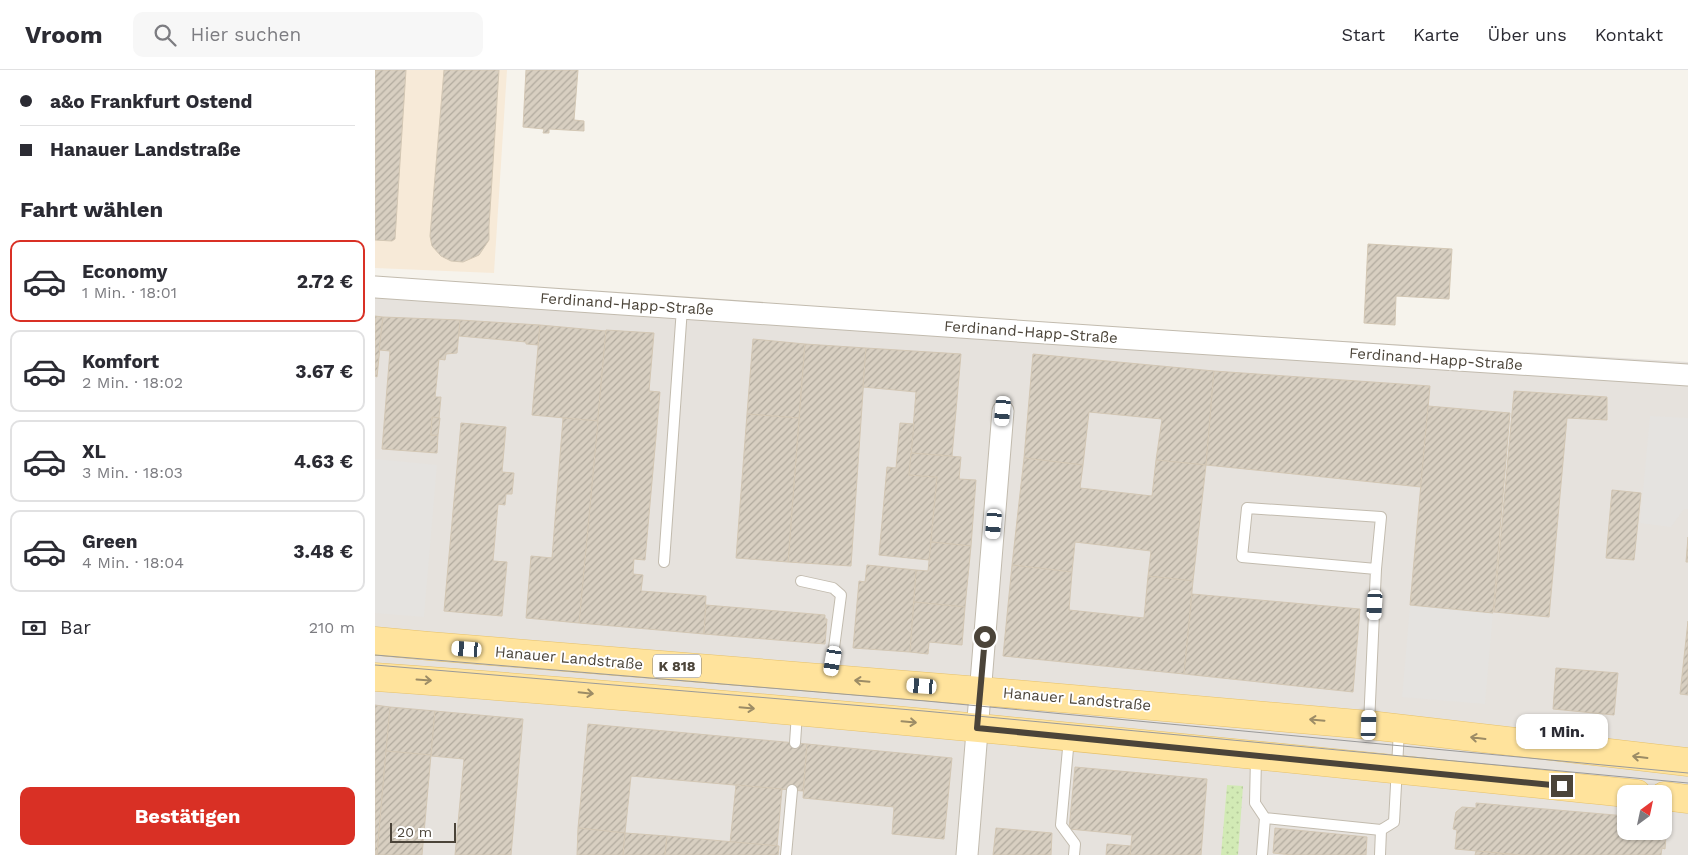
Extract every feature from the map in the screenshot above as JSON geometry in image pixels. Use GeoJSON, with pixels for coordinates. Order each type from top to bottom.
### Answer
{"type":"FeatureCollection","features":[{"type":"Feature","properties":{"kind":"main road","name":"Hanauer Landstraße"},"geometry":{"type":"LineString","coordinates":[[375,641],[1369,725],[1688,762]]}},
{"type":"Feature","properties":{"kind":"main road","name":"K 818"},"geometry":{"type":"LineString","coordinates":[[375,676],[558,690],[977,728],[1617,792]]}},
{"type":"Feature","properties":{"kind":"main road"},"geometry":{"type":"LineString","coordinates":[[1673,797],[1688,799]]}},
{"type":"Feature","properties":{"kind":"street","name":"Ferdinand-Happ-Straße"},"geometry":{"type":"LineString","coordinates":[[375,287],[1134,340],[1688,376]]}},
{"type":"Feature","properties":{"kind":"street"},"geometry":{"type":"LineString","coordinates":[[967,855],[1003,411]]}},
{"type":"Feature","properties":{"kind":"lane"},"geometry":{"type":"LineString","coordinates":[[665,562],[682,308]]}},
{"type":"Feature","properties":{"kind":"lane"},"geometry":{"type":"LineString","coordinates":[[1369,725],[1376,569],[1381,517],[1247,508],[1242,557],[1376,569]]}},
{"type":"Feature","properties":{"kind":"lane"},"geometry":{"type":"LineString","coordinates":[[801,581],[833,588],[841,594],[829,679]]}},
{"type":"Feature","properties":{"kind":"lane"},"geometry":{"type":"LineString","coordinates":[[795,742],[797,712]]}},
{"type":"Feature","properties":{"kind":"lane"},"geometry":{"type":"LineString","coordinates":[[1265,818],[1381,830],[1394,822],[1399,729]]}},
{"type":"Feature","properties":{"kind":"lane"},"geometry":{"type":"LineString","coordinates":[[1069,738],[1061,825],[1075,844],[1074,855]]}},
{"type":"Feature","properties":{"kind":"lane"},"geometry":{"type":"LineString","coordinates":[[1256,756],[1255,803],[1265,818],[1262,855]]}},
{"type":"Feature","properties":{"kind":"lane"},"geometry":{"type":"LineString","coordinates":[[787,855],[792,790]]}},
{"type":"Feature","properties":{"kind":"lane"},"geometry":{"type":"LineString","coordinates":[[1379,855],[1381,830]]}},
{"type":"Feature","properties":{"kind":"shaded area"},"geometry":{"type":"Polygon","coordinates":[[[375,70],[507,70],[494,273],[375,268],[375,70]]]}},
{"type":"Feature","properties":{"kind":"shaded area"},"geometry":{"type":"Polygon","coordinates":[[[375,282],[1688,362],[1688,855],[375,855],[375,282]]]}},
{"type":"Feature","properties":{"kind":"shaded area"},"geometry":{"type":"Polygon","coordinates":[[[1650,416],[1688,418],[1688,509],[1684,509],[1671,527],[1640,523],[1650,416]]]}},
{"type":"Feature","properties":{"kind":"shaded area"},"geometry":{"type":"Polygon","coordinates":[[[375,459],[437,465],[424,617],[375,613],[375,459]]]}},
{"type":"Feature","properties":{"kind":"shaded area"},"geometry":{"type":"Polygon","coordinates":[[[1410,605],[1493,613],[1485,704],[1402,697],[1410,605]]]}},
{"type":"Feature","properties":{"kind":"green space"},"geometry":{"type":"Polygon","coordinates":[[[1227,785],[1243,786],[1238,855],[1221,855],[1227,785]]]}},
{"type":"Feature","properties":{"kind":"building"},"geometry":{"type":"Polygon","coordinates":[[[375,70],[406,70],[395,239],[392,241],[375,240],[375,70]]]}},
{"type":"Feature","properties":{"kind":"building"},"geometry":{"type":"Polygon","coordinates":[[[444,70],[499,70],[489,240],[479,255],[463,262],[451,261],[441,256],[432,246],[430,236],[444,70]]]}},
{"type":"Feature","properties":{"kind":"building"},"geometry":{"type":"Polygon","coordinates":[[[526,70],[578,70],[574,120],[584,121],[584,131],[549,129],[549,133],[543,133],[544,129],[523,127],[526,70]]]}},
{"type":"Feature","properties":{"kind":"building"},"geometry":{"type":"Polygon","coordinates":[[[1368,244],[1452,249],[1449,299],[1396,296],[1395,325],[1364,323],[1368,244]]]}},
{"type":"Feature","properties":{"kind":"building"},"geometry":{"type":"Polygon","coordinates":[[[375,316],[383,317],[377,377],[375,376],[375,316]]]}},
{"type":"Feature","properties":{"kind":"building"},"geometry":{"type":"Polygon","coordinates":[[[383,317],[460,320],[457,353],[446,354],[445,360],[439,359],[435,397],[441,397],[439,418],[432,417],[431,435],[438,435],[437,453],[382,449],[390,351],[379,350],[383,317]]]}},
{"type":"Feature","properties":{"kind":"building"},"geometry":{"type":"Polygon","coordinates":[[[460,320],[540,325],[538,345],[526,344],[526,342],[459,336],[460,320]]]}},
{"type":"Feature","properties":{"kind":"building"},"geometry":{"type":"Polygon","coordinates":[[[540,325],[606,331],[598,421],[532,415],[540,325]]]}},
{"type":"Feature","properties":{"kind":"building"},"geometry":{"type":"Polygon","coordinates":[[[606,330],[654,333],[649,391],[660,392],[645,560],[634,559],[633,574],[643,575],[641,591],[706,596],[704,634],[579,623],[606,330]]]}},
{"type":"Feature","properties":{"kind":"building"},"geometry":{"type":"Polygon","coordinates":[[[753,339],[805,344],[799,418],[747,414],[753,339]]]}},
{"type":"Feature","properties":{"kind":"building"},"geometry":{"type":"Polygon","coordinates":[[[805,344],[866,348],[851,566],[788,562],[805,344]]]}},
{"type":"Feature","properties":{"kind":"building"},"geometry":{"type":"Polygon","coordinates":[[[866,348],[961,354],[952,456],[911,453],[916,392],[863,387],[866,348]]]}},
{"type":"Feature","properties":{"kind":"building"},"geometry":{"type":"Polygon","coordinates":[[[1033,354],[1214,371],[1206,465],[1156,460],[1162,419],[1089,412],[1083,465],[1024,458],[1033,354]]]}},
{"type":"Feature","properties":{"kind":"building"},"geometry":{"type":"Polygon","coordinates":[[[1214,371],[1430,386],[1421,487],[1206,465],[1214,371]]]}},
{"type":"Feature","properties":{"kind":"building"},"geometry":{"type":"Polygon","coordinates":[[[1514,391],[1607,397],[1607,420],[1567,418],[1549,617],[1494,612],[1514,391]]]}},
{"type":"Feature","properties":{"kind":"building"},"geometry":{"type":"Polygon","coordinates":[[[1428,406],[1510,413],[1493,613],[1410,605],[1428,406]]]}},
{"type":"Feature","properties":{"kind":"building"},"geometry":{"type":"Polygon","coordinates":[[[747,414],[799,418],[788,562],[736,558],[747,414]]]}},
{"type":"Feature","properties":{"kind":"building"},"geometry":{"type":"Polygon","coordinates":[[[432,417],[440,418],[438,435],[431,435],[432,417]]]}},
{"type":"Feature","properties":{"kind":"building"},"geometry":{"type":"Polygon","coordinates":[[[563,418],[598,421],[579,623],[526,618],[531,556],[552,558],[563,418]]]}},
{"type":"Feature","properties":{"kind":"building"},"geometry":{"type":"Polygon","coordinates":[[[461,423],[506,427],[502,472],[514,473],[512,494],[506,494],[505,505],[498,504],[493,561],[507,562],[502,616],[444,611],[461,423]]]}},
{"type":"Feature","properties":{"kind":"building"},"geometry":{"type":"Polygon","coordinates":[[[900,423],[914,424],[909,475],[937,477],[929,560],[879,555],[887,467],[896,468],[900,423]]]}},
{"type":"Feature","properties":{"kind":"building"},"geometry":{"type":"Polygon","coordinates":[[[911,453],[961,457],[959,479],[976,480],[971,546],[931,542],[937,477],[909,475],[911,453]]]}},
{"type":"Feature","properties":{"kind":"building"},"geometry":{"type":"Polygon","coordinates":[[[1024,458],[1083,465],[1080,488],[1152,496],[1156,460],[1206,465],[1193,581],[1148,576],[1151,551],[1075,542],[1072,572],[1012,565],[1024,458]]]}},
{"type":"Feature","properties":{"kind":"building"},"geometry":{"type":"Polygon","coordinates":[[[1612,490],[1641,493],[1634,560],[1606,558],[1612,490]]]}},
{"type":"Feature","properties":{"kind":"building"},"geometry":{"type":"Polygon","coordinates":[[[1688,537],[1688,562],[1686,562],[1688,537]]]}},
{"type":"Feature","properties":{"kind":"building"},"geometry":{"type":"Polygon","coordinates":[[[931,542],[971,546],[965,607],[914,602],[916,570],[928,571],[931,542]]]}},
{"type":"Feature","properties":{"kind":"building"},"geometry":{"type":"Polygon","coordinates":[[[867,565],[916,570],[910,652],[853,648],[859,581],[865,582],[867,565]]]}},
{"type":"Feature","properties":{"kind":"building"},"geometry":{"type":"Polygon","coordinates":[[[1012,565],[1072,572],[1069,610],[1144,618],[1148,576],[1193,581],[1184,674],[1003,656],[1012,565]]]}},
{"type":"Feature","properties":{"kind":"building"},"geometry":{"type":"Polygon","coordinates":[[[1192,594],[1360,609],[1353,692],[1184,674],[1192,594]]]}},
{"type":"Feature","properties":{"kind":"building"},"geometry":{"type":"Polygon","coordinates":[[[914,602],[965,607],[962,645],[929,642],[928,654],[910,652],[914,602]]]}},
{"type":"Feature","properties":{"kind":"building"},"geometry":{"type":"Polygon","coordinates":[[[706,605],[825,615],[825,619],[827,619],[825,644],[704,634],[706,605]]]}},
{"type":"Feature","properties":{"kind":"building"},"geometry":{"type":"Polygon","coordinates":[[[1688,621],[1688,695],[1680,694],[1688,621]]]}},
{"type":"Feature","properties":{"kind":"building"},"geometry":{"type":"Polygon","coordinates":[[[1556,668],[1618,673],[1614,715],[1553,709],[1556,668]]]}},
{"type":"Feature","properties":{"kind":"building"},"geometry":{"type":"Polygon","coordinates":[[[375,705],[390,707],[377,855],[375,855],[375,705]]]}},
{"type":"Feature","properties":{"kind":"building"},"geometry":{"type":"Polygon","coordinates":[[[390,707],[435,711],[431,755],[386,751],[390,707]]]}},
{"type":"Feature","properties":{"kind":"building"},"geometry":{"type":"Polygon","coordinates":[[[435,711],[523,719],[511,855],[455,855],[464,759],[431,756],[435,711]]]}},
{"type":"Feature","properties":{"kind":"building"},"geometry":{"type":"Polygon","coordinates":[[[588,724],[807,744],[803,791],[631,776],[625,833],[578,828],[588,724]]]}},
{"type":"Feature","properties":{"kind":"building"},"geometry":{"type":"Polygon","coordinates":[[[807,744],[952,758],[944,839],[892,834],[894,807],[803,798],[807,744]]]}},
{"type":"Feature","properties":{"kind":"building"},"geometry":{"type":"Polygon","coordinates":[[[386,751],[431,755],[422,855],[377,855],[386,751]]]}},
{"type":"Feature","properties":{"kind":"building"},"geometry":{"type":"Polygon","coordinates":[[[1075,767],[1207,779],[1201,855],[1130,855],[1132,835],[1069,829],[1075,767]]]}},
{"type":"Feature","properties":{"kind":"building"},"geometry":{"type":"Polygon","coordinates":[[[736,785],[782,789],[777,846],[730,843],[736,785]]]}},
{"type":"Feature","properties":{"kind":"building"},"geometry":{"type":"Polygon","coordinates":[[[1476,803],[1617,815],[1617,840],[1666,840],[1665,849],[1662,848],[1661,855],[1521,855],[1455,849],[1457,830],[1453,829],[1456,812],[1462,807],[1476,808],[1476,803]]]}},
{"type":"Feature","properties":{"kind":"building"},"geometry":{"type":"Polygon","coordinates":[[[578,828],[625,833],[623,855],[577,855],[578,828]]]}},
{"type":"Feature","properties":{"kind":"building"},"geometry":{"type":"Polygon","coordinates":[[[996,828],[1052,833],[1051,855],[993,855],[996,828]]]}},
{"type":"Feature","properties":{"kind":"building"},"geometry":{"type":"Polygon","coordinates":[[[1275,828],[1367,837],[1366,855],[1292,855],[1273,853],[1275,828]]]}},
{"type":"Feature","properties":{"kind":"building"},"geometry":{"type":"Polygon","coordinates":[[[625,833],[667,836],[665,855],[623,855],[625,833]]]}},
{"type":"Feature","properties":{"kind":"building"},"geometry":{"type":"Polygon","coordinates":[[[667,836],[779,846],[778,855],[665,855],[667,836]]]}},
{"type":"Feature","properties":{"kind":"building"},"geometry":{"type":"Polygon","coordinates":[[[1107,844],[1131,846],[1130,855],[1106,855],[1107,844]]]}},
{"type":"Feature","properties":{"kind":"building"},"geometry":{"type":"Polygon","coordinates":[[[1476,851],[1519,855],[1475,855],[1476,851]]]}},
{"type":"Feature","properties":{"kind":"tram line"},"geometry":{"type":"LineString","coordinates":[[375,655],[926,701],[1688,773]]}},
{"type":"Feature","properties":{"kind":"tram line"},"geometry":{"type":"LineString","coordinates":[[375,665],[924,711],[1688,783]]}},
{"type":"Feature","properties":{"kind":"route"},"geometry":{"type":"LineString","coordinates":[[985,637],[977,728],[1562,786]]}}]}
